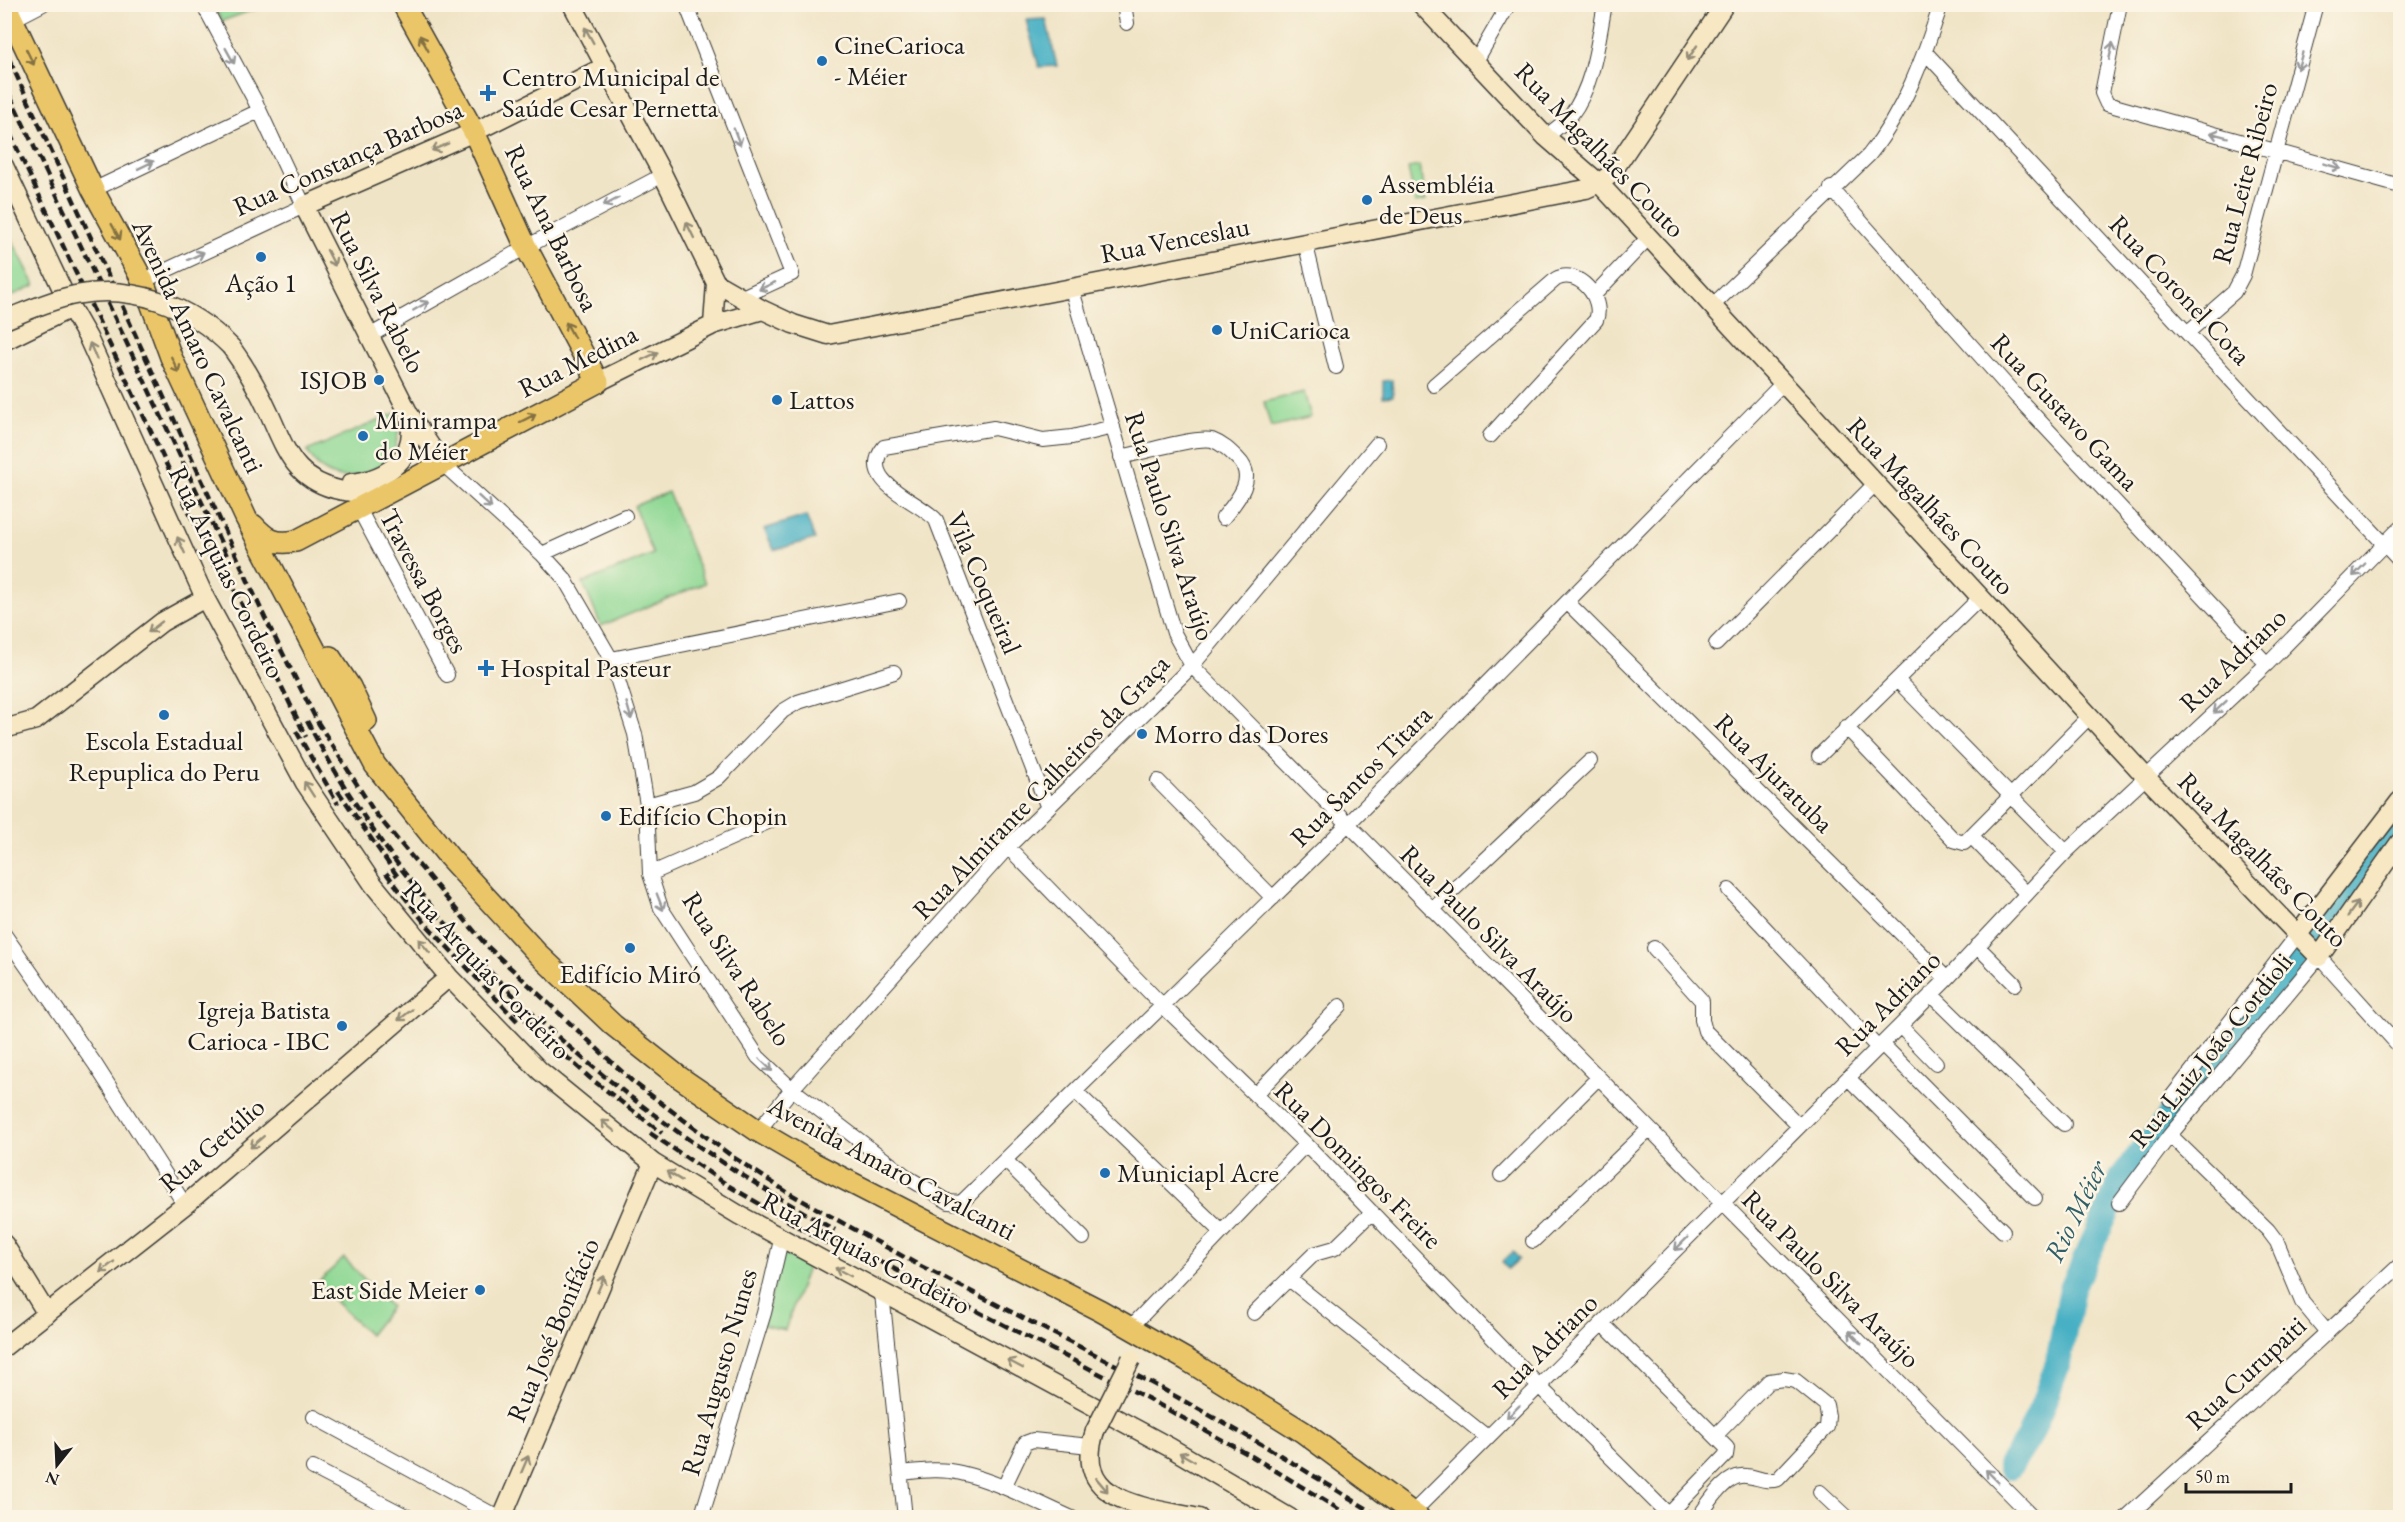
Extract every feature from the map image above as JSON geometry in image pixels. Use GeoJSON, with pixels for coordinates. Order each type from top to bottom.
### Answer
{"type":"FeatureCollection","features":[{"type":"Feature","properties":{"kind":"main road","name":"Rua Ana Barbosa"},"geometry":{"type":"LineString","coordinates":[[403,4],[474,132],[526,247],[598,382]]}},
{"type":"Feature","properties":{"kind":"main road","name":"Avenida Amaro Cavalcanti"},"geometry":{"type":"LineString","coordinates":[[8,12],[93,190],[143,281],[171,357],[246,518],[313,643],[326,676],[375,765],[449,857],[514,927],[613,1024],[679,1077],[758,1131],[811,1162],[1041,1279],[1187,1360],[1293,1426],[1415,1515]]}},
{"type":"Feature","properties":{"kind":"main road","name":"Rua Medina"},"geometry":{"type":"LineString","coordinates":[[296,541],[598,382]]}},
{"type":"Feature","properties":{"kind":"main road"},"geometry":{"type":"LineString","coordinates":[[246,518],[267,539],[280,544],[296,541]]}},
{"type":"Feature","properties":{"kind":"main road"},"geometry":{"type":"LineString","coordinates":[[288,599],[285,564],[296,541]]}},
{"type":"Feature","properties":{"kind":"main road","name":"Avenida Amaro Cavalcanti"},"geometry":{"type":"LineString","coordinates":[[313,643],[332,659],[350,687],[398,793]]}},
{"type":"Feature","properties":{"kind":"main road"},"geometry":{"type":"LineString","coordinates":[[326,676],[366,722]]}},
{"type":"Feature","properties":{"kind":"street"},"geometry":{"type":"LineString","coordinates":[[8,12],[43,4]]}},
{"type":"Feature","properties":{"kind":"street","name":"Rua Silva Rabelo"},"geometry":{"type":"LineString","coordinates":[[203,4],[259,111],[304,206],[409,414],[442,463],[542,554],[575,595],[612,659],[635,734],[647,805],[650,874],[661,908],[689,952],[758,1057],[792,1089],[935,1195],[949,1202],[961,1203],[970,1197]]}},
{"type":"Feature","properties":{"kind":"street"},"geometry":{"type":"LineString","coordinates":[[572,4],[663,175],[716,283],[713,325]]}},
{"type":"Feature","properties":{"kind":"street"},"geometry":{"type":"LineString","coordinates":[[686,4],[792,274],[742,297]]}},
{"type":"Feature","properties":{"kind":"street"},"geometry":{"type":"LineString","coordinates":[[1124,4],[1127,23]]}},
{"type":"Feature","properties":{"kind":"street","name":"Rua Magalhães Couto"},"geometry":{"type":"LineString","coordinates":[[1421,4],[1546,136],[1599,183],[1874,485],[2145,776],[2308,945],[2400,1047]]}},
{"type":"Feature","properties":{"kind":"street"},"geometry":{"type":"LineString","coordinates":[[1476,61],[1509,4]]}},
{"type":"Feature","properties":{"kind":"street"},"geometry":{"type":"LineString","coordinates":[[1546,136],[1570,116],[1580,98],[1589,76],[1605,4]]}},
{"type":"Feature","properties":{"kind":"street"},"geometry":{"type":"LineString","coordinates":[[1599,183],[1620,161],[1725,4]]}},
{"type":"Feature","properties":{"kind":"street"},"geometry":{"type":"LineString","coordinates":[[1712,307],[1869,154],[1882,138],[1925,52],[1941,4]]}},
{"type":"Feature","properties":{"kind":"street"},"geometry":{"type":"LineString","coordinates":[[2120,4],[2103,98],[2113,107],[2276,150],[2400,186]]}},
{"type":"Feature","properties":{"kind":"street","name":"Rua Leite Ribeiro"},"geometry":{"type":"LineString","coordinates":[[2187,333],[2239,285],[2316,4]]}},
{"type":"Feature","properties":{"kind":"street","name":"Rua Coronel Cota"},"geometry":{"type":"LineString","coordinates":[[1925,52],[2400,561]]}},
{"type":"Feature","properties":{"kind":"street","name":"Rua Constança Barbosa"},"geometry":{"type":"LineString","coordinates":[[143,281],[304,206],[474,132],[606,66]]}},
{"type":"Feature","properties":{"kind":"street"},"geometry":{"type":"LineString","coordinates":[[93,190],[259,111]]}},
{"type":"Feature","properties":{"kind":"street","name":"Rua Arquias Cordeiro"},"geometry":{"type":"LineString","coordinates":[[4,166],[71,308],[88,338],[206,598],[305,783],[373,884],[449,977],[540,1071],[653,1163],[781,1240],[1137,1429],[1290,1518]]}},
{"type":"Feature","properties":{"kind":"street"},"geometry":{"type":"LineString","coordinates":[[371,335],[526,247],[663,175]]}},
{"type":"Feature","properties":{"kind":"street","name":"Rua Venceslau"},"geometry":{"type":"LineString","coordinates":[[716,283],[763,310],[828,334],[1586,189],[1599,183]]}},
{"type":"Feature","properties":{"kind":"street","name":"Rua Gustavo Gama"},"geometry":{"type":"LineString","coordinates":[[1832,188],[2018,398],[2267,664]]}},
{"type":"Feature","properties":{"kind":"street"},"geometry":{"type":"LineString","coordinates":[[1594,295],[1648,238]]}},
{"type":"Feature","properties":{"kind":"street"},"geometry":{"type":"LineString","coordinates":[[1305,242],[1336,367]]}},
{"type":"Feature","properties":{"kind":"street"},"geometry":{"type":"LineString","coordinates":[[1434,386],[1556,279],[1568,275],[1577,278],[1594,295],[1599,313],[1593,326],[1490,436]]}},
{"type":"Feature","properties":{"kind":"street","name":"Rua Paulo Silva Araújo"},"geometry":{"type":"LineString","coordinates":[[1071,287],[1174,633],[1192,666],[2034,1518]]}},
{"type":"Feature","properties":{"kind":"street"},"geometry":{"type":"LineString","coordinates":[[4,320],[75,295],[100,292],[141,295],[190,315],[216,332],[231,347],[257,388],[290,457],[305,475],[323,485],[364,493],[402,485]]}},
{"type":"Feature","properties":{"kind":"street"},"geometry":{"type":"LineString","coordinates":[[4,341],[71,308]]}},
{"type":"Feature","properties":{"kind":"street","name":"Rua Medina"},"geometry":{"type":"LineString","coordinates":[[598,382],[713,325],[763,310]]}},
{"type":"Feature","properties":{"kind":"street","name":"Rua Santos Titara"},"geometry":{"type":"LineString","coordinates":[[970,1197],[1347,825],[1782,384]]}},
{"type":"Feature","properties":{"kind":"street"},"geometry":{"type":"LineString","coordinates":[[323,485],[368,481],[391,471],[405,456],[409,445],[411,434],[409,414]]}},
{"type":"Feature","properties":{"kind":"street","name":"Vila Coqueiral"},"geometry":{"type":"LineString","coordinates":[[1047,808],[941,529],[929,512],[887,487],[878,461],[884,447],[994,428],[1034,439],[1057,440],[1113,428]]}},
{"type":"Feature","properties":{"kind":"street"},"geometry":{"type":"LineString","coordinates":[[1121,457],[1196,440],[1210,440],[1224,446],[1244,465],[1246,474],[1242,493],[1223,518]]}},
{"type":"Feature","properties":{"kind":"street","name":"Rua Almirante Calheiros da Graça"},"geometry":{"type":"LineString","coordinates":[[758,1131],[792,1089],[1008,847],[1192,666],[1377,444]]}},
{"type":"Feature","properties":{"kind":"street"},"geometry":{"type":"LineString","coordinates":[[1716,644],[1874,485]]}},
{"type":"Feature","properties":{"kind":"street","name":"Travessa Borges"},"geometry":{"type":"LineString","coordinates":[[359,509],[447,675]]}},
{"type":"Feature","properties":{"kind":"street"},"geometry":{"type":"LineString","coordinates":[[542,554],[625,516]]}},
{"type":"Feature","properties":{"kind":"street","name":"Rua Adriano"},"geometry":{"type":"LineString","coordinates":[[1415,1515],[1487,1437],[1947,979],[2066,852],[2267,664],[2400,528]]}},
{"type":"Feature","properties":{"kind":"street"},"geometry":{"type":"LineString","coordinates":[[4,729],[36,720],[162,622],[206,598]]}},
{"type":"Feature","properties":{"kind":"street"},"geometry":{"type":"LineString","coordinates":[[1819,756],[1845,727],[1897,680],[1980,598]]}},
{"type":"Feature","properties":{"kind":"street"},"geometry":{"type":"LineString","coordinates":[[612,659],[899,602]]}},
{"type":"Feature","properties":{"kind":"street","name":"Rua Ajuratuba"},"geometry":{"type":"LineString","coordinates":[[1567,602],[1947,979]]}},
{"type":"Feature","properties":{"kind":"street"},"geometry":{"type":"LineString","coordinates":[[647,805],[706,786],[718,778],[783,711],[798,702],[894,672]]}},
{"type":"Feature","properties":{"kind":"street"},"geometry":{"type":"LineString","coordinates":[[1897,680],[2066,852]]}},
{"type":"Feature","properties":{"kind":"street"},"geometry":{"type":"LineString","coordinates":[[1845,727],[1954,840],[1964,843],[2090,716]]}},
{"type":"Feature","properties":{"kind":"street"},"geometry":{"type":"LineString","coordinates":[[1432,910],[1590,760]]}},
{"type":"Feature","properties":{"kind":"street"},"geometry":{"type":"LineString","coordinates":[[1158,781],[1273,898]]}},
{"type":"Feature","properties":{"kind":"street"},"geometry":{"type":"LineString","coordinates":[[2308,945],[2400,801]]}},
{"type":"Feature","properties":{"kind":"street"},"geometry":{"type":"LineString","coordinates":[[650,874],[770,821]]}},
{"type":"Feature","properties":{"kind":"street"},"geometry":{"type":"LineString","coordinates":[[1971,836],[2026,893]]}},
{"type":"Feature","properties":{"kind":"street"},"geometry":{"type":"LineString","coordinates":[[2308,945],[2400,842]]}},
{"type":"Feature","properties":{"kind":"street","name":"Rua Domingos Freire"},"geometry":{"type":"LineString","coordinates":[[1008,847],[1163,1006],[1306,1144],[1539,1386],[1671,1516]]}},
{"type":"Feature","properties":{"kind":"street"},"geometry":{"type":"LineString","coordinates":[[1729,890],[1880,1046],[2035,1198]]}},
{"type":"Feature","properties":{"kind":"street"},"geometry":{"type":"LineString","coordinates":[[4,934],[95,1064],[186,1205]]}},
{"type":"Feature","properties":{"kind":"street","name":"Rua Luiz João Cordioli"},"geometry":{"type":"LineString","coordinates":[[2170,1099],[2308,945]]}},
{"type":"Feature","properties":{"kind":"street","name":"Rua Luiz João Cordioli"},"geometry":{"type":"LineString","coordinates":[[2120,1203],[2308,945]]}},
{"type":"Feature","properties":{"kind":"street"},"geometry":{"type":"LineString","coordinates":[[1977,946],[2015,984]]}},
{"type":"Feature","properties":{"kind":"street"},"geometry":{"type":"LineString","coordinates":[[1654,948],[1702,1001],[1702,1020],[1705,1031],[1799,1126]]}},
{"type":"Feature","properties":{"kind":"street","name":"Rua Getúlio"},"geometry":{"type":"LineString","coordinates":[[4,1347],[186,1205],[449,977]]}},
{"type":"Feature","properties":{"kind":"street"},"geometry":{"type":"LineString","coordinates":[[1931,994],[2064,1124]]}},
{"type":"Feature","properties":{"kind":"street"},"geometry":{"type":"LineString","coordinates":[[1255,1095],[1340,1006]]}},
{"type":"Feature","properties":{"kind":"street"},"geometry":{"type":"LineString","coordinates":[[1900,1026],[1936,1062]]}},
{"type":"Feature","properties":{"kind":"street"},"geometry":{"type":"LineString","coordinates":[[1501,1175],[1598,1078]]}},
{"type":"Feature","properties":{"kind":"street"},"geometry":{"type":"LineString","coordinates":[[1848,1078],[2003,1231]]}},
{"type":"Feature","properties":{"kind":"street"},"geometry":{"type":"LineString","coordinates":[[1076,1092],[1222,1232]]}},
{"type":"Feature","properties":{"kind":"street"},"geometry":{"type":"LineString","coordinates":[[1533,1241],[1649,1129]]}},
{"type":"Feature","properties":{"kind":"street"},"geometry":{"type":"LineString","coordinates":[[2170,1135],[2268,1230],[2277,1242],[2302,1302],[2326,1331]]}},
{"type":"Feature","properties":{"kind":"street"},"geometry":{"type":"LineString","coordinates":[[1198,1518],[1132,1504],[1113,1496],[1092,1471],[1093,1438],[1131,1359],[1136,1332],[1222,1232],[1306,1144]]}},
{"type":"Feature","properties":{"kind":"street"},"geometry":{"type":"LineString","coordinates":[[1006,1161],[1083,1238]]}},
{"type":"Feature","properties":{"kind":"street","name":"Rua José Bonifácio"},"geometry":{"type":"LineString","coordinates":[[500,1518],[653,1163]]}},
{"type":"Feature","properties":{"kind":"street"},"geometry":{"type":"LineString","coordinates":[[1254,1313],[1314,1254],[1335,1248],[1372,1212]]}},
{"type":"Feature","properties":{"kind":"street","name":"Rua Augusto Nunes"},"geometry":{"type":"LineString","coordinates":[[700,1518],[764,1313],[781,1240]]}},
{"type":"Feature","properties":{"kind":"street"},"geometry":{"type":"LineString","coordinates":[[4,1244],[47,1314]]}},
{"type":"Feature","properties":{"kind":"street","name":"Rua Curupaiti"},"geometry":{"type":"LineString","coordinates":[[2126,1518],[2400,1265]]}},
{"type":"Feature","properties":{"kind":"street"},"geometry":{"type":"LineString","coordinates":[[1289,1279],[1487,1437]]}},
{"type":"Feature","properties":{"kind":"street"},"geometry":{"type":"LineString","coordinates":[[882,1293],[905,1518]]}},
{"type":"Feature","properties":{"kind":"street"},"geometry":{"type":"LineString","coordinates":[[1602,1323],[1727,1448],[1726,1455],[1671,1516]]}},
{"type":"Feature","properties":{"kind":"street"},"geometry":{"type":"LineString","coordinates":[[1698,1518],[1729,1480],[1743,1475],[1767,1482],[1778,1479],[1827,1427],[1826,1405],[1796,1381],[1769,1381],[1716,1435]]}},
{"type":"Feature","properties":{"kind":"street"},"geometry":{"type":"LineString","coordinates":[[314,1417],[500,1518]]}},
{"type":"Feature","properties":{"kind":"street"},"geometry":{"type":"LineString","coordinates":[[1004,1487],[1025,1443],[1032,1440],[1093,1438]]}},
{"type":"Feature","properties":{"kind":"street"},"geometry":{"type":"LineString","coordinates":[[314,1468],[410,1518]]}},
{"type":"Feature","properties":{"kind":"street"},"geometry":{"type":"LineString","coordinates":[[901,1473],[946,1471],[1004,1487],[1072,1518]]}},
{"type":"Feature","properties":{"kind":"street"},"geometry":{"type":"LineString","coordinates":[[1238,1486],[1272,1518]]}},
{"type":"Feature","properties":{"kind":"street"},"geometry":{"type":"LineString","coordinates":[[1820,1492],[1848,1518]]}},
{"type":"Feature","properties":{"kind":"green space"},"geometry":{"type":"Polygon","coordinates":[[[213,5],[267,5],[222,21],[213,5]]]}},
{"type":"Feature","properties":{"kind":"green space"},"geometry":{"type":"Polygon","coordinates":[[[1419,166],[1426,201],[1415,203],[1408,168],[1419,166]]]}},
{"type":"Feature","properties":{"kind":"green space"},"geometry":{"type":"Polygon","coordinates":[[[4,224],[35,285],[5,299],[4,299],[4,224]]]}},
{"type":"Feature","properties":{"kind":"green space"},"geometry":{"type":"Polygon","coordinates":[[[1304,392],[1311,417],[1271,427],[1264,402],[1304,392]]]}},
{"type":"Feature","properties":{"kind":"green space"},"geometry":{"type":"Polygon","coordinates":[[[396,413],[399,428],[393,459],[369,471],[347,477],[336,476],[316,464],[307,451],[396,413]]]}},
{"type":"Feature","properties":{"kind":"green space"},"geometry":{"type":"Polygon","coordinates":[[[668,492],[705,583],[601,626],[583,583],[653,554],[634,506],[668,492]]]}},
{"type":"Feature","properties":{"kind":"green space"},"geometry":{"type":"Polygon","coordinates":[[[785,1246],[810,1259],[785,1330],[763,1325],[785,1246]]]}},
{"type":"Feature","properties":{"kind":"green space"},"geometry":{"type":"Polygon","coordinates":[[[344,1258],[391,1307],[369,1335],[317,1283],[344,1258]]]}},
{"type":"Feature","properties":{"kind":"water"},"geometry":{"type":"Polygon","coordinates":[[[1046,19],[1057,66],[1039,67],[1026,20],[1046,19]]]}},
{"type":"Feature","properties":{"kind":"water"},"geometry":{"type":"Polygon","coordinates":[[[1392,380],[1393,396],[1383,397],[1383,381],[1392,380]]]}},
{"type":"Feature","properties":{"kind":"water"},"geometry":{"type":"Polygon","coordinates":[[[806,516],[815,539],[774,550],[764,529],[806,516]]]}},
{"type":"Feature","properties":{"kind":"water"},"geometry":{"type":"Polygon","coordinates":[[[1513,1252],[1519,1259],[1508,1269],[1502,1262],[1513,1252]]]}},
{"type":"Feature","properties":{"kind":"waterway","name":"Rio Méier"},"geometry":{"type":"LineString","coordinates":[[2316,933],[2400,822]]}},
{"type":"Feature","properties":{"kind":"waterway","name":"Rio Méier"},"geometry":{"type":"LineString","coordinates":[[2010,1466],[2028,1439],[2044,1402],[2058,1363],[2072,1289],[2123,1176],[2298,955]]}},
{"type":"Feature","properties":{"kind":"railway"},"geometry":{"type":"LineString","coordinates":[[4,48],[265,618],[317,721],[375,813],[486,945],[632,1081],[733,1157],[787,1192],[915,1263],[1159,1387],[1270,1449],[1382,1518]]}},
{"type":"Feature","properties":{"kind":"railway"},"geometry":{"type":"LineString","coordinates":[[4,83],[230,562]]}},
{"type":"Feature","properties":{"kind":"railway"},"geometry":{"type":"LineString","coordinates":[[4,121],[215,567]]}},
{"type":"Feature","properties":{"kind":"railway"},"geometry":{"type":"LineString","coordinates":[[217,553],[306,737]]}},
{"type":"Feature","properties":{"kind":"railway"},"geometry":{"type":"LineString","coordinates":[[307,721],[354,802],[408,878],[468,948],[533,1014],[603,1075],[677,1131],[755,1183],[835,1230]]}},
{"type":"Feature","properties":{"kind":"railway"},"geometry":{"type":"LineString","coordinates":[[296,731],[338,804]]}},
{"type":"Feature","properties":{"kind":"railway"},"geometry":{"type":"LineString","coordinates":[[338,791],[398,877]]}},
{"type":"Feature","properties":{"kind":"railway"},"geometry":{"type":"LineString","coordinates":[[386,873],[425,923],[519,1023]]}},
{"type":"Feature","properties":{"kind":"railway"},"geometry":{"type":"LineString","coordinates":[[515,1010],[590,1078],[662,1133]]}},
{"type":"Feature","properties":{"kind":"railway"},"geometry":{"type":"LineString","coordinates":[[650,1133],[729,1186],[828,1244]]}},
{"type":"Feature","properties":{"kind":"railway"},"geometry":{"type":"LineString","coordinates":[[820,1231],[1147,1398],[1253,1457],[1353,1518]]}},
{"type":"Feature","properties":{"kind":"place","name":"CineCarioca - Méier"},"geometry":{"type":"Point","coordinates":[822,61]}},
{"type":"Feature","properties":{"kind":"place","name":"Centro Municipal de Saúde Cesar Pernetta"},"geometry":{"type":"Point","coordinates":[488,93]}},
{"type":"Feature","properties":{"kind":"place","name":"Assembléia de Deus"},"geometry":{"type":"Point","coordinates":[1367,200]}},
{"type":"Feature","properties":{"kind":"place","name":"Ação 1"},"geometry":{"type":"Point","coordinates":[261,257]}},
{"type":"Feature","properties":{"kind":"place","name":"UniCarioca"},"geometry":{"type":"Point","coordinates":[1217,330]}},
{"type":"Feature","properties":{"kind":"place","name":"ISJOB"},"geometry":{"type":"Point","coordinates":[379,380]}},
{"type":"Feature","properties":{"kind":"place","name":"Lattos"},"geometry":{"type":"Point","coordinates":[777,400]}},
{"type":"Feature","properties":{"kind":"place","name":"Mini rampa do Méier"},"geometry":{"type":"Point","coordinates":[363,436]}},
{"type":"Feature","properties":{"kind":"place","name":"Hospital Pasteur"},"geometry":{"type":"Point","coordinates":[486,668]}},
{"type":"Feature","properties":{"kind":"place","name":"Escola Estadual Repuplica do Peru"},"geometry":{"type":"Point","coordinates":[164,715]}},
{"type":"Feature","properties":{"kind":"place","name":"Morro das Dores"},"geometry":{"type":"Point","coordinates":[1142,734]}},
{"type":"Feature","properties":{"kind":"place","name":"Edifício Chopin"},"geometry":{"type":"Point","coordinates":[606,816]}},
{"type":"Feature","properties":{"kind":"place","name":"Edifício Miró"},"geometry":{"type":"Point","coordinates":[630,948]}},
{"type":"Feature","properties":{"kind":"place","name":"Igreja Batista Carioca - IBC"},"geometry":{"type":"Point","coordinates":[342,1026]}},
{"type":"Feature","properties":{"kind":"place","name":"Municiapl Acre"},"geometry":{"type":"Point","coordinates":[1105,1173]}},
{"type":"Feature","properties":{"kind":"place","name":"East Side Meier"},"geometry":{"type":"Point","coordinates":[480,1290]}}]}
